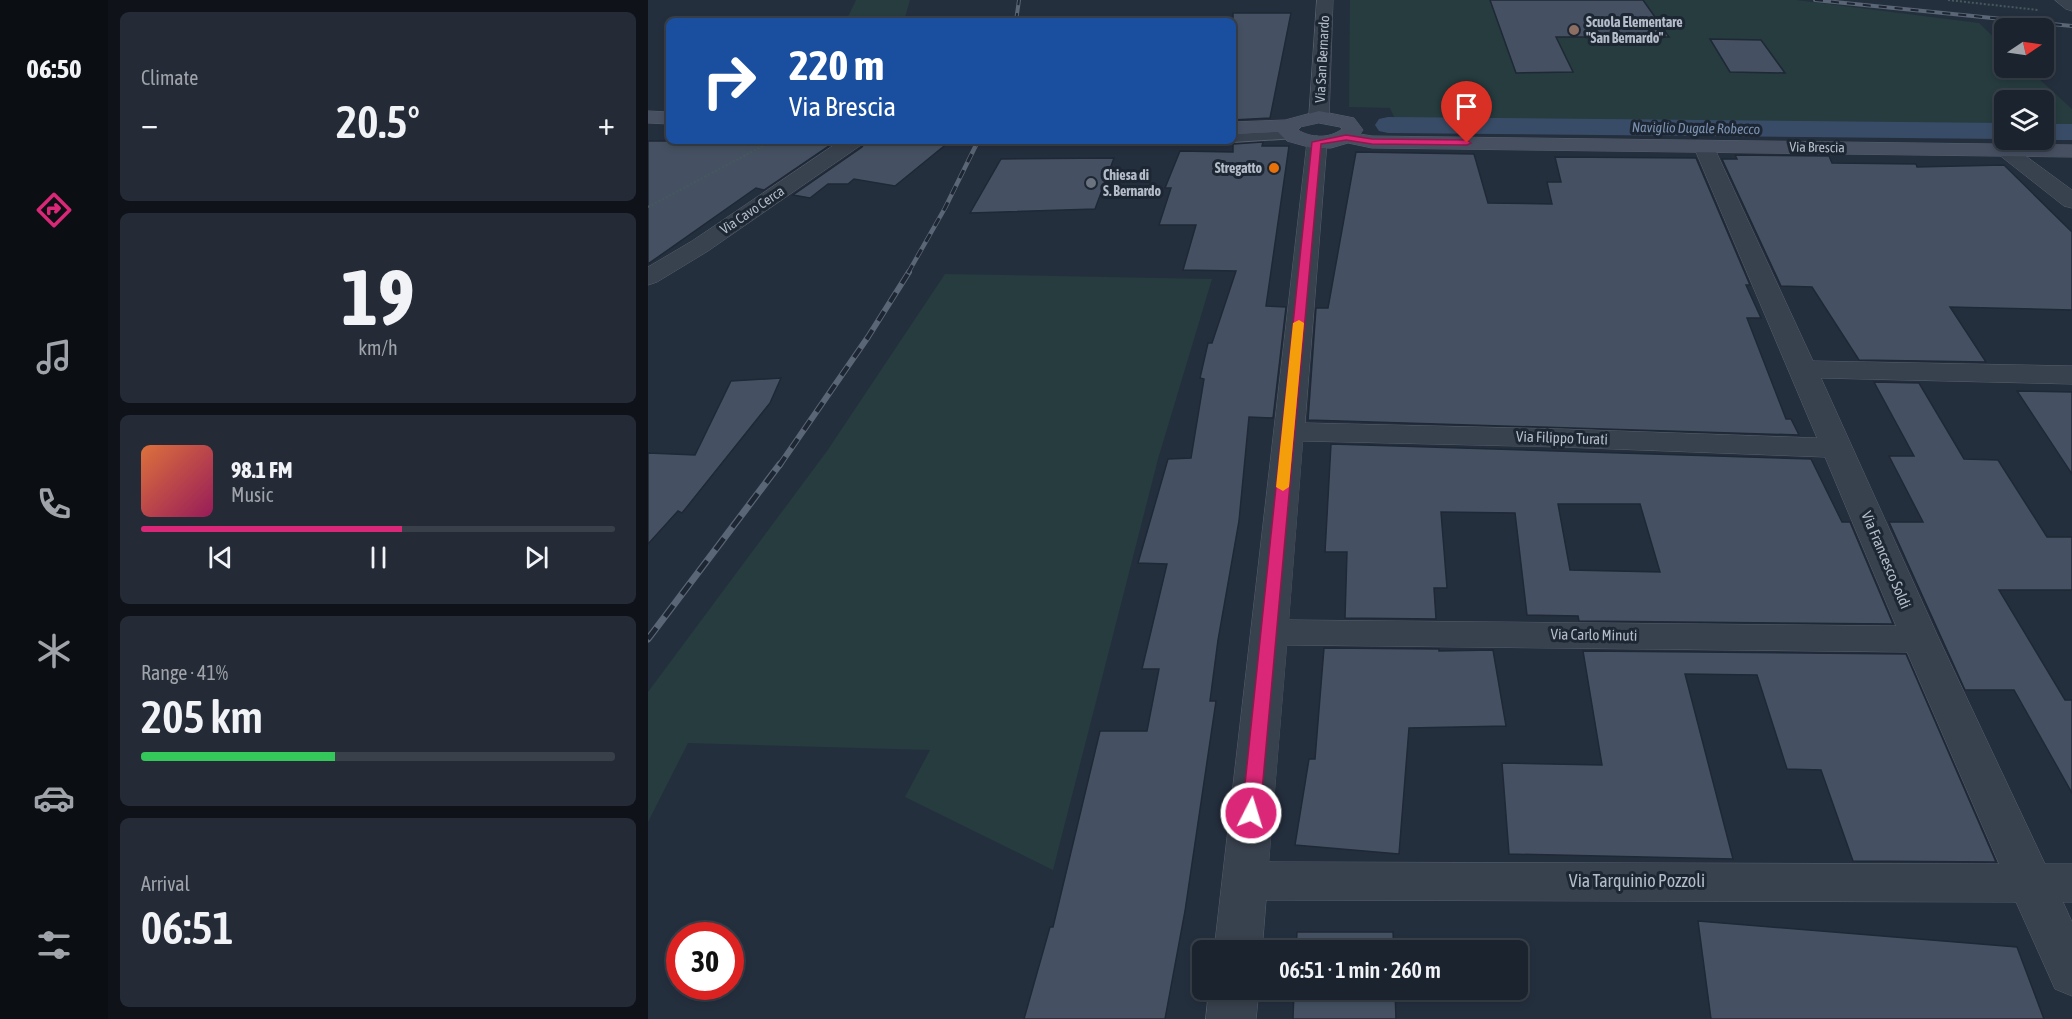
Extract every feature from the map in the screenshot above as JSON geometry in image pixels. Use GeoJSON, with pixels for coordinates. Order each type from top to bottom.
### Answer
{"type":"FeatureCollection","features":[{"type":"Feature","properties":{"kind":"main road"},"geometry":{"type":"LineString","coordinates":[[648,117],[666,118]]}},
{"type":"Feature","properties":{"kind":"main road","name":"Via Brescia"},"geometry":{"type":"LineString","coordinates":[[1236,128],[1312,131],[1372,142],[1994,150]]}},
{"type":"Feature","properties":{"kind":"main road","name":"Via Brescia"},"geometry":{"type":"LineString","coordinates":[[2005,150],[2072,151]]}},
{"type":"Feature","properties":{"kind":"street","name":"Via San Bernardo"},"geometry":{"type":"LineString","coordinates":[[1239,940],[1288,432],[1325,0]]}},
{"type":"Feature","properties":{"kind":"street"},"geometry":{"type":"LineString","coordinates":[[2063,0],[2072,6]]}},
{"type":"Feature","properties":{"kind":"street","name":"Via Cavo Cerca"},"geometry":{"type":"LineString","coordinates":[[648,277],[700,246],[850,144]]}},
{"type":"Feature","properties":{"kind":"street","name":"Via Francesco Soldi"},"geometry":{"type":"LineString","coordinates":[[1703,145],[1920,639],[2050,882],[2072,974]]}},
{"type":"Feature","properties":{"kind":"street"},"geometry":{"type":"LineString","coordinates":[[2005,150],[2072,201]]}},
{"type":"Feature","properties":{"kind":"street"},"geometry":{"type":"LineString","coordinates":[[1803,369],[2072,375]]}},
{"type":"Feature","properties":{"kind":"street","name":"Via Filippo Turati"},"geometry":{"type":"LineString","coordinates":[[1288,432],[1561,438],[1837,448]]}},
{"type":"Feature","properties":{"kind":"street","name":"Via Carlo Minuti"},"geometry":{"type":"LineString","coordinates":[[1268,632],[1920,639]]}},
{"type":"Feature","properties":{"kind":"street","name":"Via Tarquinio Pozzoli"},"geometry":{"type":"LineString","coordinates":[[1245,881],[2050,882]]}},
{"type":"Feature","properties":{"kind":"street"},"geometry":{"type":"LineString","coordinates":[[1231,1019],[1233,1000]]}},
{"type":"Feature","properties":{"kind":"lane"},"geometry":{"type":"LineString","coordinates":[[1236,138],[1312,131]]}},
{"type":"Feature","properties":{"kind":"path"},"geometry":{"type":"LineString","coordinates":[[1948,0],[2043,10]]}},
{"type":"Feature","properties":{"kind":"path"},"geometry":{"type":"LineString","coordinates":[[648,207],[766,144]]}},
{"type":"Feature","properties":{"kind":"green space"},"geometry":{"type":"Polygon","coordinates":[[[856,0],[910,0],[905,18],[847,18],[856,0]]]}},
{"type":"Feature","properties":{"kind":"green space"},"geometry":{"type":"Polygon","coordinates":[[[1350,0],[1796,0],[1979,23],[1994,37],[1994,78],[2038,78],[2051,90],[1994,90],[1994,126],[1395,119],[1390,108],[1349,107],[1350,0]]]}},
{"type":"Feature","properties":{"kind":"green space"},"geometry":{"type":"Polygon","coordinates":[[[2054,93],[2072,109],[2072,126],[2054,126],[2054,93]]]}},
{"type":"Feature","properties":{"kind":"green space"},"geometry":{"type":"Polygon","coordinates":[[[945,274],[1212,279],[1158,459],[1053,870],[905,797],[930,750],[688,743],[648,822],[648,692],[827,451],[945,274]]]}},
{"type":"Feature","properties":{"kind":"building"},"geometry":{"type":"Polygon","coordinates":[[[1490,0],[1643,0],[1669,37],[1556,37],[1573,72],[1516,73],[1490,0]]]}},
{"type":"Feature","properties":{"kind":"building"},"geometry":{"type":"Polygon","coordinates":[[[1233,13],[1291,13],[1270,118],[1236,120],[1236,18],[1233,18],[1233,13]]]}},
{"type":"Feature","properties":{"kind":"building"},"geometry":{"type":"Polygon","coordinates":[[[1710,39],[1761,40],[1785,73],[1730,72],[1710,39]]]}},
{"type":"Feature","properties":{"kind":"building"},"geometry":{"type":"Polygon","coordinates":[[[648,141],[666,141],[666,144],[832,144],[764,190],[756,188],[648,264],[648,141]]]}},
{"type":"Feature","properties":{"kind":"building"},"geometry":{"type":"Polygon","coordinates":[[[1263,142],[1262,146],[1289,146],[1266,306],[1286,307],[1273,418],[1249,417],[1239,521],[1218,640],[1210,701],[1216,701],[1185,911],[1165,1019],[1024,1019],[1050,927],[1053,927],[1100,731],[1147,731],[1159,669],[1142,669],[1167,564],[1138,563],[1168,459],[1191,458],[1204,379],[1200,378],[1208,343],[1212,343],[1236,271],[1183,270],[1196,225],[1159,225],[1171,188],[1165,188],[1180,151],[1233,152],[1233,144],[1263,142]]]}},
{"type":"Feature","properties":{"kind":"building"},"geometry":{"type":"Polygon","coordinates":[[[864,144],[947,144],[895,186],[854,179],[848,184],[828,184],[810,198],[793,195],[864,144]]]}},
{"type":"Feature","properties":{"kind":"building"},"geometry":{"type":"Polygon","coordinates":[[[1356,152],[1474,154],[1488,203],[1552,204],[1547,182],[1561,182],[1555,157],[1696,158],[1750,285],[1746,285],[1761,318],[1747,318],[1786,419],[1791,419],[1799,435],[1308,420],[1316,308],[1328,308],[1356,152]]]}},
{"type":"Feature","properties":{"kind":"building"},"geometry":{"type":"Polygon","coordinates":[[[1735,155],[1829,156],[1832,163],[1916,164],[1917,167],[2004,165],[2072,232],[2072,310],[1950,307],[1986,362],[1859,360],[1812,287],[1781,286],[1722,159],[1737,159],[1735,155]]]}},
{"type":"Feature","properties":{"kind":"building"},"geometry":{"type":"Polygon","coordinates":[[[1114,158],[1095,209],[970,213],[1001,159],[1114,158]]]}},
{"type":"Feature","properties":{"kind":"building"},"geometry":{"type":"Polygon","coordinates":[[[781,378],[770,403],[682,513],[678,511],[648,544],[648,453],[695,455],[731,381],[781,378]]]}},
{"type":"Feature","properties":{"kind":"building"},"geometry":{"type":"Polygon","coordinates":[[[1874,382],[1919,383],[1964,459],[1998,460],[2047,537],[2072,537],[2072,590],[1999,590],[2065,700],[2072,700],[2072,793],[2014,690],[1965,690],[1889,522],[1923,522],[1889,456],[1914,456],[1874,382]]]}},
{"type":"Feature","properties":{"kind":"building"},"geometry":{"type":"Polygon","coordinates":[[[2017,391],[2072,392],[2072,474],[2017,391]]]}},
{"type":"Feature","properties":{"kind":"building"},"geometry":{"type":"Polygon","coordinates":[[[1331,444],[1811,459],[1842,522],[1850,522],[1893,624],[1579,621],[1578,616],[1527,615],[1515,513],[1441,512],[1447,588],[1434,588],[1436,619],[1345,618],[1347,552],[1325,552],[1331,444]],[[1558,504],[1570,570],[1660,572],[1640,504],[1558,504]]]}},
{"type":"Feature","properties":{"kind":"building"},"geometry":{"type":"Polygon","coordinates":[[[1324,648],[1493,650],[1506,726],[1409,728],[1399,854],[1295,845],[1309,759],[1315,759],[1324,648]]]}},
{"type":"Feature","properties":{"kind":"building"},"geometry":{"type":"Polygon","coordinates":[[[1583,651],[1906,654],[1996,862],[1853,861],[1821,770],[1787,769],[1757,675],[1685,674],[1733,859],[1509,854],[1502,763],[1602,765],[1583,651]]]}},
{"type":"Feature","properties":{"kind":"building"},"geometry":{"type":"Polygon","coordinates":[[[1698,921],[2017,947],[2044,1019],[1711,1019],[1698,921]]]}},
{"type":"Feature","properties":{"kind":"building"},"geometry":{"type":"Polygon","coordinates":[[[1297,932],[1393,932],[1393,940],[1297,940],[1297,932]]]}},
{"type":"Feature","properties":{"kind":"building"},"geometry":{"type":"Polygon","coordinates":[[[1294,1000],[1395,1000],[1396,1019],[1293,1019],[1294,1000]]]}},
{"type":"Feature","properties":{"kind":"waterway","name":"Naviglio Dugale Robecco"},"geometry":{"type":"LineString","coordinates":[[1388,125],[1994,131]]}},
{"type":"Feature","properties":{"kind":"waterway","name":"Naviglio Dugale Robecco"},"geometry":{"type":"LineString","coordinates":[[2054,132],[2072,132]]}},
{"type":"Feature","properties":{"kind":"railway"},"geometry":{"type":"LineString","coordinates":[[1016,18],[1019,0]]}},
{"type":"Feature","properties":{"kind":"railway"},"geometry":{"type":"LineString","coordinates":[[1815,0],[2072,26]]}},
{"type":"Feature","properties":{"kind":"railway"},"geometry":{"type":"LineString","coordinates":[[908,273],[945,208],[977,144]]}},
{"type":"Feature","properties":{"kind":"railway"},"geometry":{"type":"LineString","coordinates":[[779,466],[868,337],[909,272]]}},
{"type":"Feature","properties":{"kind":"railway"},"geometry":{"type":"LineString","coordinates":[[648,639],[780,464]]}},
{"type":"Feature","properties":{"kind":"slow traffic"},"geometry":{"type":"LineString","coordinates":[[1283,487],[1299,323]]}},
{"type":"Feature","properties":{"kind":"place","name":"Scuola Elementare \"San Bernardo\""},"geometry":{"type":"Point","coordinates":[1574,30]}},
{"type":"Feature","properties":{"kind":"place","name":"Stregatto"},"geometry":{"type":"Point","coordinates":[1274,168]}},
{"type":"Feature","properties":{"kind":"place","name":"Chiesa di S. Bernardo"},"geometry":{"type":"Point","coordinates":[1091,183]}},
{"type":"Feature","properties":{"kind":"route"},"geometry":{"type":"LineString","coordinates":[[1251,813],[1317,142],[1346,137],[1372,142],[1467,143]]}}]}
